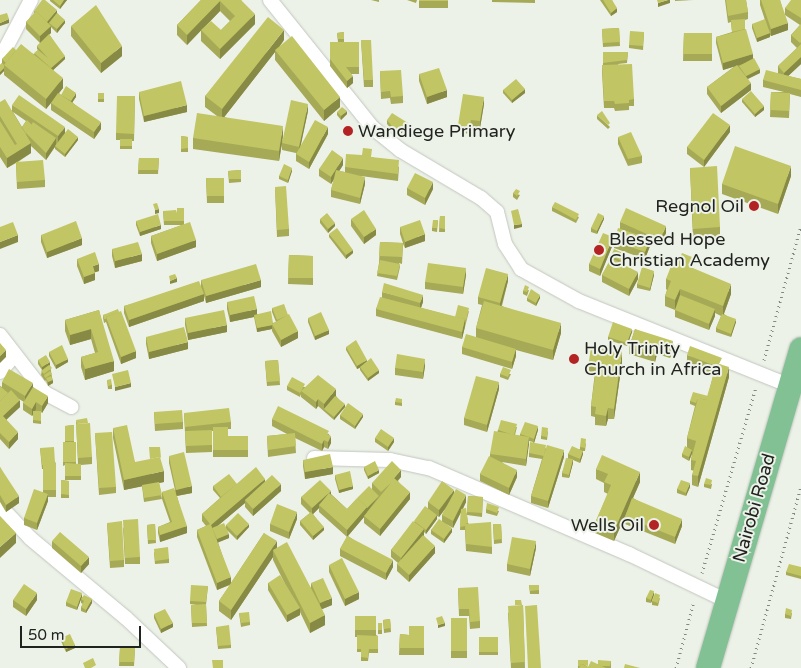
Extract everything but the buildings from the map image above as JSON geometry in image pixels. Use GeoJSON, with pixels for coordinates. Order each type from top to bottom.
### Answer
{"type":"FeatureCollection","features":[{"type":"Feature","properties":{"kind":"highway","name":"Nairobi Road"},"geometry":{"type":"LineString","coordinates":[[718,668],[795,381],[801,349]]}},
{"type":"Feature","properties":{"kind":"highway","name":"Nairobi Road"},"geometry":{"type":"LineString","coordinates":[[708,668],[726,601],[795,381]]}},
{"type":"Feature","properties":{"kind":"street"},"geometry":{"type":"LineString","coordinates":[[0,59],[31,0]]}},
{"type":"Feature","properties":{"kind":"street"},"geometry":{"type":"LineString","coordinates":[[270,0],[373,128],[400,150],[481,198],[497,212],[505,244],[521,269],[579,301],[759,375],[795,381]]}},
{"type":"Feature","properties":{"kind":"street"},"geometry":{"type":"LineString","coordinates":[[0,335],[14,356],[45,393],[71,407]]}},
{"type":"Feature","properties":{"kind":"street"},"geometry":{"type":"LineString","coordinates":[[0,372],[14,356]]}},
{"type":"Feature","properties":{"kind":"street"},"geometry":{"type":"LineString","coordinates":[[310,458],[390,460],[428,468],[629,554],[726,601]]}},
{"type":"Feature","properties":{"kind":"street"},"geometry":{"type":"LineString","coordinates":[[0,506],[30,538],[126,618],[179,668]]}},
{"type":"Feature","properties":{"kind":"path"},"geometry":{"type":"LineString","coordinates":[[676,668],[801,226]]}},
{"type":"Feature","properties":{"kind":"path"},"geometry":{"type":"LineString","coordinates":[[751,668],[801,487]]}},
{"type":"Feature","properties":{"kind":"place","name":"Wandiege Primary"},"geometry":{"type":"Point","coordinates":[348,131]}},
{"type":"Feature","properties":{"kind":"place","name":"Regnol Oil"},"geometry":{"type":"Point","coordinates":[754,206]}},
{"type":"Feature","properties":{"kind":"place","name":"Blessed Hope Christian Academy"},"geometry":{"type":"Point","coordinates":[599,250]}},
{"type":"Feature","properties":{"kind":"place","name":"Holy Trinity Church in Africa"},"geometry":{"type":"Point","coordinates":[574,359]}},
{"type":"Feature","properties":{"kind":"place","name":"Wells Oil"},"geometry":{"type":"Point","coordinates":[654,525]}}]}
